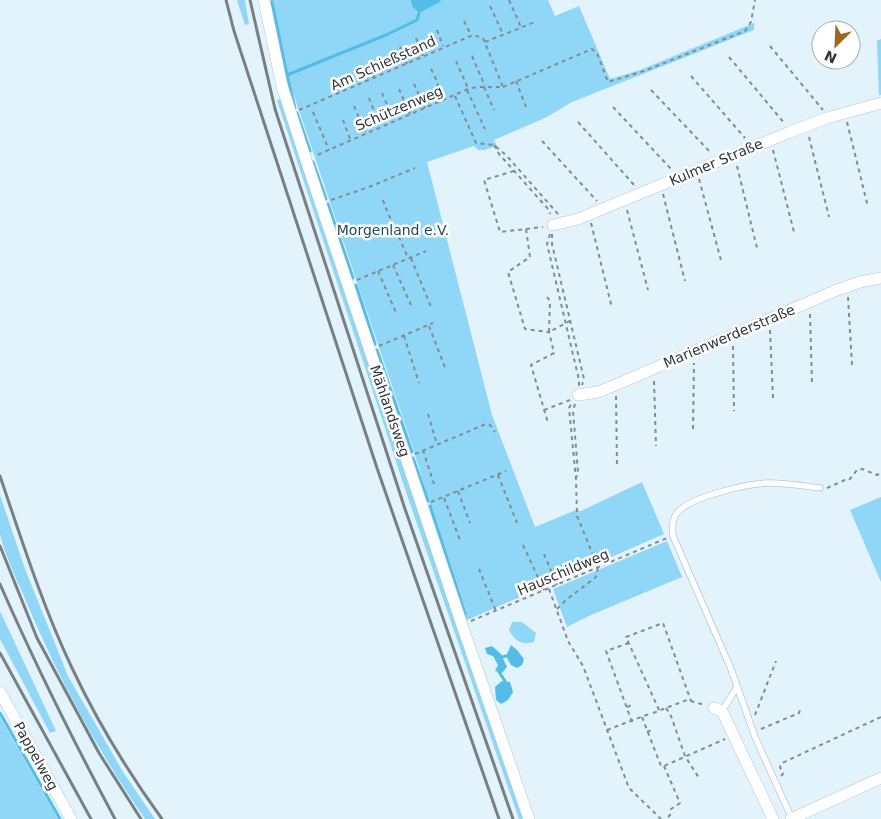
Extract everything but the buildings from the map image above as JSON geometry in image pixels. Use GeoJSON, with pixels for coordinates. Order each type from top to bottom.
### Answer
{"type":"FeatureCollection","features":[{"type":"Feature","properties":{"kind":"street","name":"Mählandsweg"},"geometry":{"type":"LineString","coordinates":[[266,0],[282,86],[290,112],[529,819]]}},
{"type":"Feature","properties":{"kind":"street","name":"Kulmer Straße"},"geometry":{"type":"LineString","coordinates":[[554,224],[604,209],[827,118],[881,103]]}},
{"type":"Feature","properties":{"kind":"street","name":"Marienwerderstraße"},"geometry":{"type":"LineString","coordinates":[[578,395],[598,392],[613,386],[847,286],[881,278]]}},
{"type":"Feature","properties":{"kind":"street","name":"Pappelweg"},"geometry":{"type":"LineString","coordinates":[[0,692],[71,819]]}},
{"type":"Feature","properties":{"kind":"street"},"geometry":{"type":"LineString","coordinates":[[718,710],[734,735],[773,819]]}},
{"type":"Feature","properties":{"kind":"street"},"geometry":{"type":"LineString","coordinates":[[796,818],[881,778]]}},
{"type":"Feature","properties":{"kind":"lane"},"geometry":{"type":"LineString","coordinates":[[796,818],[754,732],[731,669],[673,536],[672,526],[676,514],[685,506],[715,492],[769,483],[820,488]]}},
{"type":"Feature","properties":{"kind":"lane"},"geometry":{"type":"LineString","coordinates":[[718,710],[737,688]]}},
{"type":"Feature","properties":{"kind":"path"},"geometry":{"type":"LineString","coordinates":[[509,0],[521,27]]}},
{"type":"Feature","properties":{"kind":"path"},"geometry":{"type":"LineString","coordinates":[[464,21],[471,36],[483,38],[503,88],[592,49],[597,53],[608,82],[644,71],[745,31],[751,22],[755,0]]}},
{"type":"Feature","properties":{"kind":"path"},"geometry":{"type":"LineString","coordinates":[[490,6],[503,34]]}},
{"type":"Feature","properties":{"kind":"path"},"geometry":{"type":"LineString","coordinates":[[485,42],[535,22]]}},
{"type":"Feature","properties":{"kind":"path"},"geometry":{"type":"LineString","coordinates":[[437,30],[444,47]]}},
{"type":"Feature","properties":{"kind":"path","name":"Am Schießstand"},"geometry":{"type":"LineString","coordinates":[[290,112],[302,110],[471,36]]}},
{"type":"Feature","properties":{"kind":"path"},"geometry":{"type":"LineString","coordinates":[[416,38],[424,56]]}},
{"type":"Feature","properties":{"kind":"path"},"geometry":{"type":"LineString","coordinates":[[770,46],[824,111],[827,118]]}},
{"type":"Feature","properties":{"kind":"path"},"geometry":{"type":"LineString","coordinates":[[400,47],[407,64]]}},
{"type":"Feature","properties":{"kind":"path"},"geometry":{"type":"LineString","coordinates":[[472,56],[494,110]]}},
{"type":"Feature","properties":{"kind":"path"},"geometry":{"type":"LineString","coordinates":[[729,57],[790,132]]}},
{"type":"Feature","properties":{"kind":"path"},"geometry":{"type":"LineString","coordinates":[[456,61],[485,128]]}},
{"type":"Feature","properties":{"kind":"path"},"geometry":{"type":"LineString","coordinates":[[374,78],[372,75],[375,62]]}},
{"type":"Feature","properties":{"kind":"path"},"geometry":{"type":"LineString","coordinates":[[431,69],[438,84],[436,94],[439,102]]}},
{"type":"Feature","properties":{"kind":"path"},"geometry":{"type":"LineString","coordinates":[[691,76],[747,141],[750,148]]}},
{"type":"Feature","properties":{"kind":"path"},"geometry":{"type":"LineString","coordinates":[[516,81],[526,107]]}},
{"type":"Feature","properties":{"kind":"path"},"geometry":{"type":"LineString","coordinates":[[414,84],[424,108]]}},
{"type":"Feature","properties":{"kind":"path","name":"Schützenweg"},"geometry":{"type":"LineString","coordinates":[[306,160],[468,89],[485,87],[503,88]]}},
{"type":"Feature","properties":{"kind":"path"},"geometry":{"type":"LineString","coordinates":[[399,89],[410,114]]}},
{"type":"Feature","properties":{"kind":"path"},"geometry":{"type":"LineString","coordinates":[[651,90],[711,153],[716,162]]}},
{"type":"Feature","properties":{"kind":"path"},"geometry":{"type":"LineString","coordinates":[[382,93],[394,121]]}},
{"type":"Feature","properties":{"kind":"path"},"geometry":{"type":"LineString","coordinates":[[455,95],[476,143],[494,144],[556,210],[552,244],[584,380],[573,411],[578,472],[576,479]]}},
{"type":"Feature","properties":{"kind":"path"},"geometry":{"type":"LineString","coordinates":[[370,98],[380,127]]}},
{"type":"Feature","properties":{"kind":"path"},"geometry":{"type":"LineString","coordinates":[[354,106],[366,134]]}},
{"type":"Feature","properties":{"kind":"path"},"geometry":{"type":"LineString","coordinates":[[613,107],[678,178]]}},
{"type":"Feature","properties":{"kind":"path"},"geometry":{"type":"LineString","coordinates":[[314,112],[329,150]]}},
{"type":"Feature","properties":{"kind":"path"},"geometry":{"type":"LineString","coordinates":[[843,113],[868,207]]}},
{"type":"Feature","properties":{"kind":"path"},"geometry":{"type":"LineString","coordinates":[[343,120],[351,140]]}},
{"type":"Feature","properties":{"kind":"path"},"geometry":{"type":"LineString","coordinates":[[578,122],[641,193]]}},
{"type":"Feature","properties":{"kind":"path"},"geometry":{"type":"LineString","coordinates":[[806,126],[829,217]]}},
{"type":"Feature","properties":{"kind":"path"},"geometry":{"type":"LineString","coordinates":[[770,140],[794,232]]}},
{"type":"Feature","properties":{"kind":"path"},"geometry":{"type":"LineString","coordinates":[[542,141],[604,209]]}},
{"type":"Feature","properties":{"kind":"path"},"geometry":{"type":"LineString","coordinates":[[494,144],[499,154],[549,210],[554,224],[547,244],[579,380],[578,395],[568,408],[576,479],[577,516],[598,567],[596,577],[557,609]]}},
{"type":"Feature","properties":{"kind":"path"},"geometry":{"type":"LineString","coordinates":[[734,155],[757,248]]}},
{"type":"Feature","properties":{"kind":"path"},"geometry":{"type":"LineString","coordinates":[[321,203],[369,187],[415,168]]}},
{"type":"Feature","properties":{"kind":"path"},"geometry":{"type":"LineString","coordinates":[[696,170],[722,264]]}},
{"type":"Feature","properties":{"kind":"path"},"geometry":{"type":"LineString","coordinates":[[514,171],[484,180],[500,232],[526,230],[554,224]]}},
{"type":"Feature","properties":{"kind":"path"},"geometry":{"type":"LineString","coordinates":[[659,186],[664,195],[685,281]]}},
{"type":"Feature","properties":{"kind":"path"},"geometry":{"type":"LineString","coordinates":[[383,200],[389,219],[397,231],[431,307]]}},
{"type":"Feature","properties":{"kind":"path"},"geometry":{"type":"LineString","coordinates":[[624,200],[648,290]]}},
{"type":"Feature","properties":{"kind":"path"},"geometry":{"type":"LineString","coordinates":[[588,215],[612,308]]}},
{"type":"Feature","properties":{"kind":"path"},"geometry":{"type":"LineString","coordinates":[[526,230],[530,257],[508,272],[525,329],[549,332],[570,321]]}},
{"type":"Feature","properties":{"kind":"path"},"geometry":{"type":"LineString","coordinates":[[348,284],[426,251]]}},
{"type":"Feature","properties":{"kind":"path"},"geometry":{"type":"LineString","coordinates":[[393,265],[411,305]]}},
{"type":"Feature","properties":{"kind":"path"},"geometry":{"type":"LineString","coordinates":[[378,271],[397,315]]}},
{"type":"Feature","properties":{"kind":"path"},"geometry":{"type":"LineString","coordinates":[[847,286],[852,365]]}},
{"type":"Feature","properties":{"kind":"path"},"geometry":{"type":"LineString","coordinates":[[547,297],[550,301],[549,332],[554,352],[531,365],[548,423]]}},
{"type":"Feature","properties":{"kind":"path"},"geometry":{"type":"LineString","coordinates":[[808,303],[812,384]]}},
{"type":"Feature","properties":{"kind":"path"},"geometry":{"type":"LineString","coordinates":[[768,319],[771,331],[773,398]]}},
{"type":"Feature","properties":{"kind":"path"},"geometry":{"type":"LineString","coordinates":[[370,350],[433,323]]}},
{"type":"Feature","properties":{"kind":"path"},"geometry":{"type":"LineString","coordinates":[[429,325],[446,370]]}},
{"type":"Feature","properties":{"kind":"path"},"geometry":{"type":"LineString","coordinates":[[404,335],[419,383]]}},
{"type":"Feature","properties":{"kind":"path"},"geometry":{"type":"LineString","coordinates":[[730,335],[733,348],[734,411]]}},
{"type":"Feature","properties":{"kind":"path"},"geometry":{"type":"LineString","coordinates":[[690,352],[694,364],[693,429]]}},
{"type":"Feature","properties":{"kind":"path"},"geometry":{"type":"LineString","coordinates":[[652,370],[654,379],[656,446]]}},
{"type":"Feature","properties":{"kind":"path"},"geometry":{"type":"LineString","coordinates":[[613,386],[616,396],[617,466]]}},
{"type":"Feature","properties":{"kind":"path"},"geometry":{"type":"LineString","coordinates":[[544,410],[567,402],[578,395]]}},
{"type":"Feature","properties":{"kind":"path"},"geometry":{"type":"LineString","coordinates":[[428,414],[437,444]]}},
{"type":"Feature","properties":{"kind":"path"},"geometry":{"type":"LineString","coordinates":[[406,458],[486,424],[490,425],[495,432]]}},
{"type":"Feature","properties":{"kind":"path"},"geometry":{"type":"LineString","coordinates":[[422,450],[434,484]]}},
{"type":"Feature","properties":{"kind":"path"},"geometry":{"type":"LineString","coordinates":[[820,488],[849,480],[857,470],[862,469],[877,476],[881,473]]}},
{"type":"Feature","properties":{"kind":"path"},"geometry":{"type":"LineString","coordinates":[[422,506],[506,471]]}},
{"type":"Feature","properties":{"kind":"path"},"geometry":{"type":"LineString","coordinates":[[498,474],[517,523]]}},
{"type":"Feature","properties":{"kind":"path"},"geometry":{"type":"LineString","coordinates":[[458,491],[470,523]]}},
{"type":"Feature","properties":{"kind":"path"},"geometry":{"type":"LineString","coordinates":[[443,497],[460,540]]}},
{"type":"Feature","properties":{"kind":"path","name":"Hauschildweg"},"geometry":{"type":"LineString","coordinates":[[462,625],[673,536]]}},
{"type":"Feature","properties":{"kind":"path"},"geometry":{"type":"LineString","coordinates":[[523,545],[544,591]]}},
{"type":"Feature","properties":{"kind":"path"},"geometry":{"type":"LineString","coordinates":[[544,554],[557,585]]}},
{"type":"Feature","properties":{"kind":"path"},"geometry":{"type":"LineString","coordinates":[[479,569],[496,611]]}},
{"type":"Feature","properties":{"kind":"path"},"geometry":{"type":"LineString","coordinates":[[549,588],[568,641],[583,666],[629,788],[661,819]]}},
{"type":"Feature","properties":{"kind":"path"},"geometry":{"type":"LineString","coordinates":[[659,710],[626,637],[663,623],[691,701]]}},
{"type":"Feature","properties":{"kind":"path"},"geometry":{"type":"LineString","coordinates":[[628,643],[606,651],[632,722]]}},
{"type":"Feature","properties":{"kind":"path"},"geometry":{"type":"LineString","coordinates":[[749,720],[755,714],[776,661]]}},
{"type":"Feature","properties":{"kind":"path"},"geometry":{"type":"LineString","coordinates":[[610,664],[615,662]]}},
{"type":"Feature","properties":{"kind":"path"},"geometry":{"type":"LineString","coordinates":[[619,686],[623,684]]}},
{"type":"Feature","properties":{"kind":"path"},"geometry":{"type":"LineString","coordinates":[[653,712],[688,700],[718,710]]}},
{"type":"Feature","properties":{"kind":"path"},"geometry":{"type":"LineString","coordinates":[[626,707],[634,704]]}},
{"type":"Feature","properties":{"kind":"path"},"geometry":{"type":"LineString","coordinates":[[754,732],[799,713],[801,707]]}},
{"type":"Feature","properties":{"kind":"path"},"geometry":{"type":"LineString","coordinates":[[666,708],[671,716],[685,756],[699,778]]}},
{"type":"Feature","properties":{"kind":"path"},"geometry":{"type":"LineString","coordinates":[[607,730],[649,714]]}},
{"type":"Feature","properties":{"kind":"path"},"geometry":{"type":"LineString","coordinates":[[642,717],[660,766],[664,766],[680,803],[671,809],[670,815],[666,819]]}},
{"type":"Feature","properties":{"kind":"path"},"geometry":{"type":"LineString","coordinates":[[782,775],[780,767],[782,763],[881,717]]}},
{"type":"Feature","properties":{"kind":"path"},"geometry":{"type":"LineString","coordinates":[[647,732],[654,729]]}},
{"type":"Feature","properties":{"kind":"path"},"geometry":{"type":"LineString","coordinates":[[664,766],[734,735]]}},
{"type":"Feature","properties":{"kind":"path"},"geometry":{"type":"LineString","coordinates":[[655,752],[659,751]]}},
{"type":"Feature","properties":{"kind":"green space"},"geometry":{"type":"Polygon","coordinates":[[[237,0],[245,0],[249,24],[245,25],[237,0]]]}},
{"type":"Feature","properties":{"kind":"green space","name":"Morgenland e.V."},"geometry":{"type":"Polygon","coordinates":[[[270,0],[548,0],[555,16],[579,6],[610,79],[640,70],[754,23],[754,30],[572,102],[547,117],[494,140],[497,146],[478,150],[474,146],[427,162],[492,415],[535,527],[576,510],[581,511],[642,482],[664,534],[465,621],[412,445],[287,75],[270,0]]]}},
{"type":"Feature","properties":{"kind":"green space"},"geometry":{"type":"Polygon","coordinates":[[[881,39],[881,95],[879,95],[877,41],[881,39]]]}},
{"type":"Feature","properties":{"kind":"green space"},"geometry":{"type":"Polygon","coordinates":[[[283,98],[525,819],[519,819],[406,492],[277,100],[283,98]]]}},
{"type":"Feature","properties":{"kind":"green space"},"geometry":{"type":"Polygon","coordinates":[[[0,495],[25,569],[68,676],[123,772],[155,819],[145,819],[127,792],[78,710],[49,653],[13,572],[2,541],[0,534],[0,495]]]}},
{"type":"Feature","properties":{"kind":"green space"},"geometry":{"type":"Polygon","coordinates":[[[881,497],[881,582],[850,510],[881,497]]]}},
{"type":"Feature","properties":{"kind":"green space"},"geometry":{"type":"Polygon","coordinates":[[[667,541],[682,577],[567,627],[553,589],[667,541]]]}},
{"type":"Feature","properties":{"kind":"green space"},"geometry":{"type":"Polygon","coordinates":[[[0,611],[56,731],[50,733],[0,639],[0,611]]]}},
{"type":"Feature","properties":{"kind":"green space"},"geometry":{"type":"Polygon","coordinates":[[[512,622],[522,622],[536,633],[534,642],[519,642],[509,630],[512,622]]]}},
{"type":"Feature","properties":{"kind":"green space"},"geometry":{"type":"Polygon","coordinates":[[[0,717],[58,819],[0,819],[0,717]]]}},
{"type":"Feature","properties":{"kind":"shaded area"},"geometry":{"type":"Polygon","coordinates":[[[411,0],[441,0],[419,13],[412,6],[411,0]]]}},
{"type":"Feature","properties":{"kind":"shaded area"},"geometry":{"type":"Polygon","coordinates":[[[511,645],[524,659],[522,665],[517,668],[511,665],[506,656],[511,645]]]}},
{"type":"Feature","properties":{"kind":"shaded area"},"geometry":{"type":"Polygon","coordinates":[[[492,646],[501,654],[507,667],[502,673],[495,671],[498,665],[493,656],[487,654],[485,648],[492,646]]]}},
{"type":"Feature","properties":{"kind":"shaded area"},"geometry":{"type":"Polygon","coordinates":[[[502,681],[510,682],[513,692],[508,700],[501,704],[496,700],[495,687],[502,681]]]}},
{"type":"Feature","properties":{"kind":"waterway"},"geometry":{"type":"LineString","coordinates":[[272,2],[295,108]]}},
{"type":"Feature","properties":{"kind":"waterway"},"geometry":{"type":"LineString","coordinates":[[287,75],[386,35],[417,20],[419,13]]}},
{"type":"Feature","properties":{"kind":"waterway"},"geometry":{"type":"LineString","coordinates":[[297,113],[310,151]]}},
{"type":"Feature","properties":{"kind":"waterway"},"geometry":{"type":"LineString","coordinates":[[313,162],[326,199]]}},
{"type":"Feature","properties":{"kind":"waterway"},"geometry":{"type":"LineString","coordinates":[[328,204],[353,278]]}},
{"type":"Feature","properties":{"kind":"waterway"},"geometry":{"type":"LineString","coordinates":[[356,285],[375,344]]}},
{"type":"Feature","properties":{"kind":"waterway"},"geometry":{"type":"LineString","coordinates":[[377,350],[412,452]]}},
{"type":"Feature","properties":{"kind":"waterway"},"geometry":{"type":"LineString","coordinates":[[413,458],[428,501]]}},
{"type":"Feature","properties":{"kind":"waterway"},"geometry":{"type":"LineString","coordinates":[[430,506],[465,614]]}},
{"type":"Feature","properties":{"kind":"waterway"},"geometry":{"type":"LineString","coordinates":[[502,657],[506,656]]}},
{"type":"Feature","properties":{"kind":"waterway"},"geometry":{"type":"LineString","coordinates":[[499,672],[505,681]]}},
{"type":"Feature","properties":{"kind":"waterway"},"geometry":{"type":"LineString","coordinates":[[0,713],[60,819]]}},
{"type":"Feature","properties":{"kind":"railway"},"geometry":{"type":"LineString","coordinates":[[226,0],[234,31],[377,468],[499,819]]}},
{"type":"Feature","properties":{"kind":"railway"},"geometry":{"type":"LineString","coordinates":[[250,0],[275,109],[405,509],[513,819]]}},
{"type":"Feature","properties":{"kind":"railway"},"geometry":{"type":"LineString","coordinates":[[0,476],[42,598],[61,645],[114,746],[162,819]]}},
{"type":"Feature","properties":{"kind":"railway"},"geometry":{"type":"LineString","coordinates":[[0,546],[37,638],[99,753],[141,819]]}},
{"type":"Feature","properties":{"kind":"railway"},"geometry":{"type":"LineString","coordinates":[[0,584],[55,703],[115,819]]}},
{"type":"Feature","properties":{"kind":"railway"},"geometry":{"type":"LineString","coordinates":[[0,653],[91,819]]}}]}
